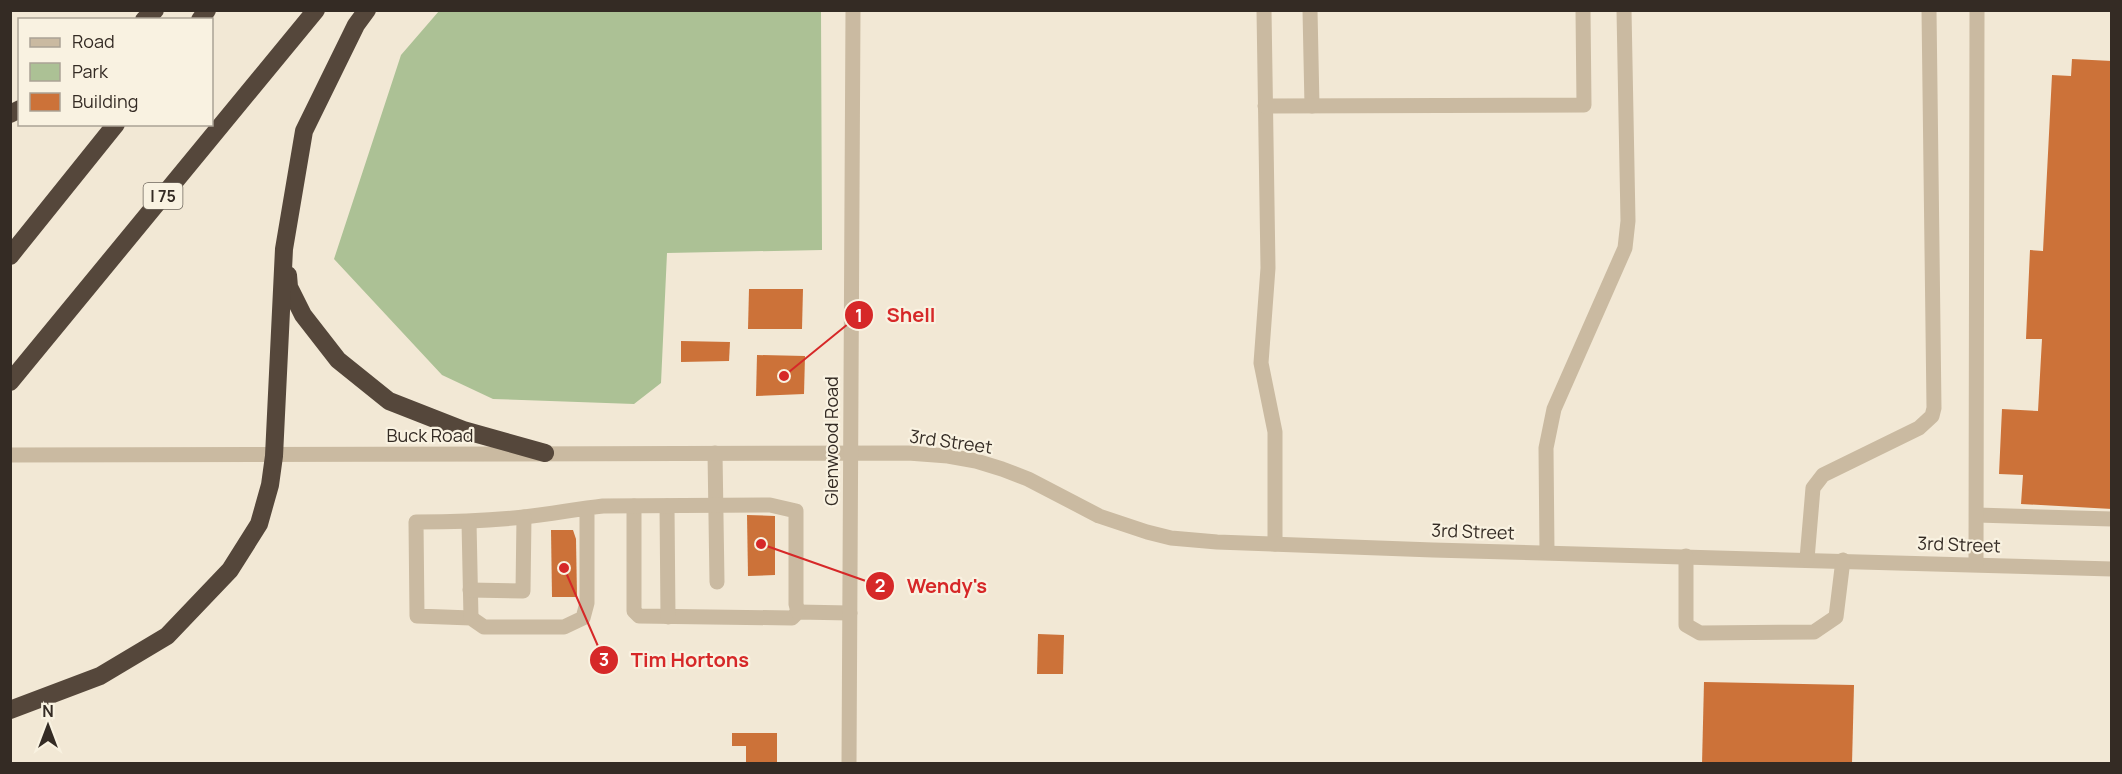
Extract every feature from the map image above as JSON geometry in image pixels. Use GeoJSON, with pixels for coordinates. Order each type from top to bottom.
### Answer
{"type":"FeatureCollection","features":[{"type":"Feature","properties":{"kind":"highway","name":"I 75"},"geometry":{"type":"LineString","coordinates":[[10,382],[316,10]]}},
{"type":"Feature","properties":{"kind":"highway"},"geometry":{"type":"LineString","coordinates":[[10,710],[100,676],[167,636],[230,570],[259,524],[270,485],[274,456],[284,249],[304,131],[356,25],[367,10]]}},
{"type":"Feature","properties":{"kind":"highway"},"geometry":{"type":"LineString","coordinates":[[10,256],[114,126]]}},
{"type":"Feature","properties":{"kind":"highway"},"geometry":{"type":"LineString","coordinates":[[284,249],[290,287],[303,315],[338,360],[389,401],[463,430],[545,453]]}},
{"type":"Feature","properties":{"kind":"street","name":"Glenwood Road"},"geometry":{"type":"LineString","coordinates":[[849,764],[853,10]]}},
{"type":"Feature","properties":{"kind":"street"},"geometry":{"type":"LineString","coordinates":[[1264,10],[1268,268],[1261,363],[1275,432],[1275,544]]}},
{"type":"Feature","properties":{"kind":"street"},"geometry":{"type":"LineString","coordinates":[[1310,10],[1312,106]]}},
{"type":"Feature","properties":{"kind":"street"},"geometry":{"type":"LineString","coordinates":[[1265,106],[1584,105],[1583,10]]}},
{"type":"Feature","properties":{"kind":"street"},"geometry":{"type":"LineString","coordinates":[[1547,552],[1546,448],[1554,409],[1625,248],[1628,221],[1624,10]]}},
{"type":"Feature","properties":{"kind":"street"},"geometry":{"type":"LineString","coordinates":[[1807,559],[1813,488],[1823,475],[1919,428],[1932,416],[1934,408],[1929,10]]}},
{"type":"Feature","properties":{"kind":"street"},"geometry":{"type":"LineString","coordinates":[[1976,564],[1977,10]]}},
{"type":"Feature","properties":{"kind":"street","name":"Buck Road"},"geometry":{"type":"LineString","coordinates":[[10,455],[274,456],[850,452]]}},
{"type":"Feature","properties":{"kind":"street","name":"3rd Street"},"geometry":{"type":"LineString","coordinates":[[850,452],[908,453],[976,461],[1028,479],[1099,516],[1171,538],[1275,544],[2112,569]]}},
{"type":"Feature","properties":{"kind":"street"},"geometry":{"type":"LineString","coordinates":[[715,453],[717,582]]}},
{"type":"Feature","properties":{"kind":"street"},"geometry":{"type":"LineString","coordinates":[[587,508],[587,603],[583,618],[564,627],[484,627],[471,618],[417,616],[416,522],[469,522],[587,508],[717,505],[770,505],[796,511],[796,604],[798,612]]}},
{"type":"Feature","properties":{"kind":"street"},"geometry":{"type":"LineString","coordinates":[[634,506],[634,611],[639,616],[792,618],[798,612],[850,613]]}},
{"type":"Feature","properties":{"kind":"street"},"geometry":{"type":"LineString","coordinates":[[667,506],[668,617]]}},
{"type":"Feature","properties":{"kind":"street"},"geometry":{"type":"LineString","coordinates":[[1977,515],[2112,519]]}},
{"type":"Feature","properties":{"kind":"street"},"geometry":{"type":"LineString","coordinates":[[470,590],[523,591],[524,517]]}},
{"type":"Feature","properties":{"kind":"street"},"geometry":{"type":"LineString","coordinates":[[469,522],[471,618]]}},
{"type":"Feature","properties":{"kind":"street"},"geometry":{"type":"LineString","coordinates":[[1686,556],[1686,625],[1700,633],[1814,632],[1836,617],[1843,560]]}},
{"type":"Feature","properties":{"kind":"green space"},"geometry":{"type":"Polygon","coordinates":[[[439,11],[821,11],[822,250],[667,253],[661,383],[634,404],[493,399],[442,375],[334,259],[401,55],[439,11]]]}},
{"type":"Feature","properties":{"kind":"building"},"geometry":{"type":"Polygon","coordinates":[[[2072,59],[2112,61],[2112,509],[2021,504],[2023,475],[1999,474],[2002,409],[2038,411],[2042,339],[2026,339],[2030,250],[2043,251],[2052,75],[2071,76],[2072,59]]]}},
{"type":"Feature","properties":{"kind":"building"},"geometry":{"type":"Polygon","coordinates":[[[749,289],[803,289],[802,329],[748,329],[749,289]]]}},
{"type":"Feature","properties":{"kind":"building"},"geometry":{"type":"Polygon","coordinates":[[[681,341],[730,342],[729,361],[681,362],[681,341]]]}},
{"type":"Feature","properties":{"kind":"building"},"geometry":{"type":"Polygon","coordinates":[[[757,355],[805,356],[804,394],[756,396],[757,355]]]}},
{"type":"Feature","properties":{"kind":"building"},"geometry":{"type":"Polygon","coordinates":[[[747,515],[775,516],[775,575],[748,576],[747,515]]]}},
{"type":"Feature","properties":{"kind":"building"},"geometry":{"type":"Polygon","coordinates":[[[551,530],[573,530],[576,539],[577,597],[552,597],[551,530]]]}},
{"type":"Feature","properties":{"kind":"building"},"geometry":{"type":"Polygon","coordinates":[[[1038,634],[1064,635],[1063,674],[1037,674],[1038,634]]]}},
{"type":"Feature","properties":{"kind":"building"},"geometry":{"type":"Polygon","coordinates":[[[1704,682],[1854,685],[1852,764],[1702,764],[1704,682]]]}},
{"type":"Feature","properties":{"kind":"building"},"geometry":{"type":"Polygon","coordinates":[[[732,733],[777,733],[777,764],[746,764],[746,746],[732,746],[732,733]]]}},
{"type":"Feature","properties":{"kind":"place","name":"Shell"},"geometry":{"type":"Point","coordinates":[784,376]}},
{"type":"Feature","properties":{"kind":"place","name":"Wendy's"},"geometry":{"type":"Point","coordinates":[761,544]}},
{"type":"Feature","properties":{"kind":"place","name":"Tim Hortons"},"geometry":{"type":"Point","coordinates":[564,568]}}]}
